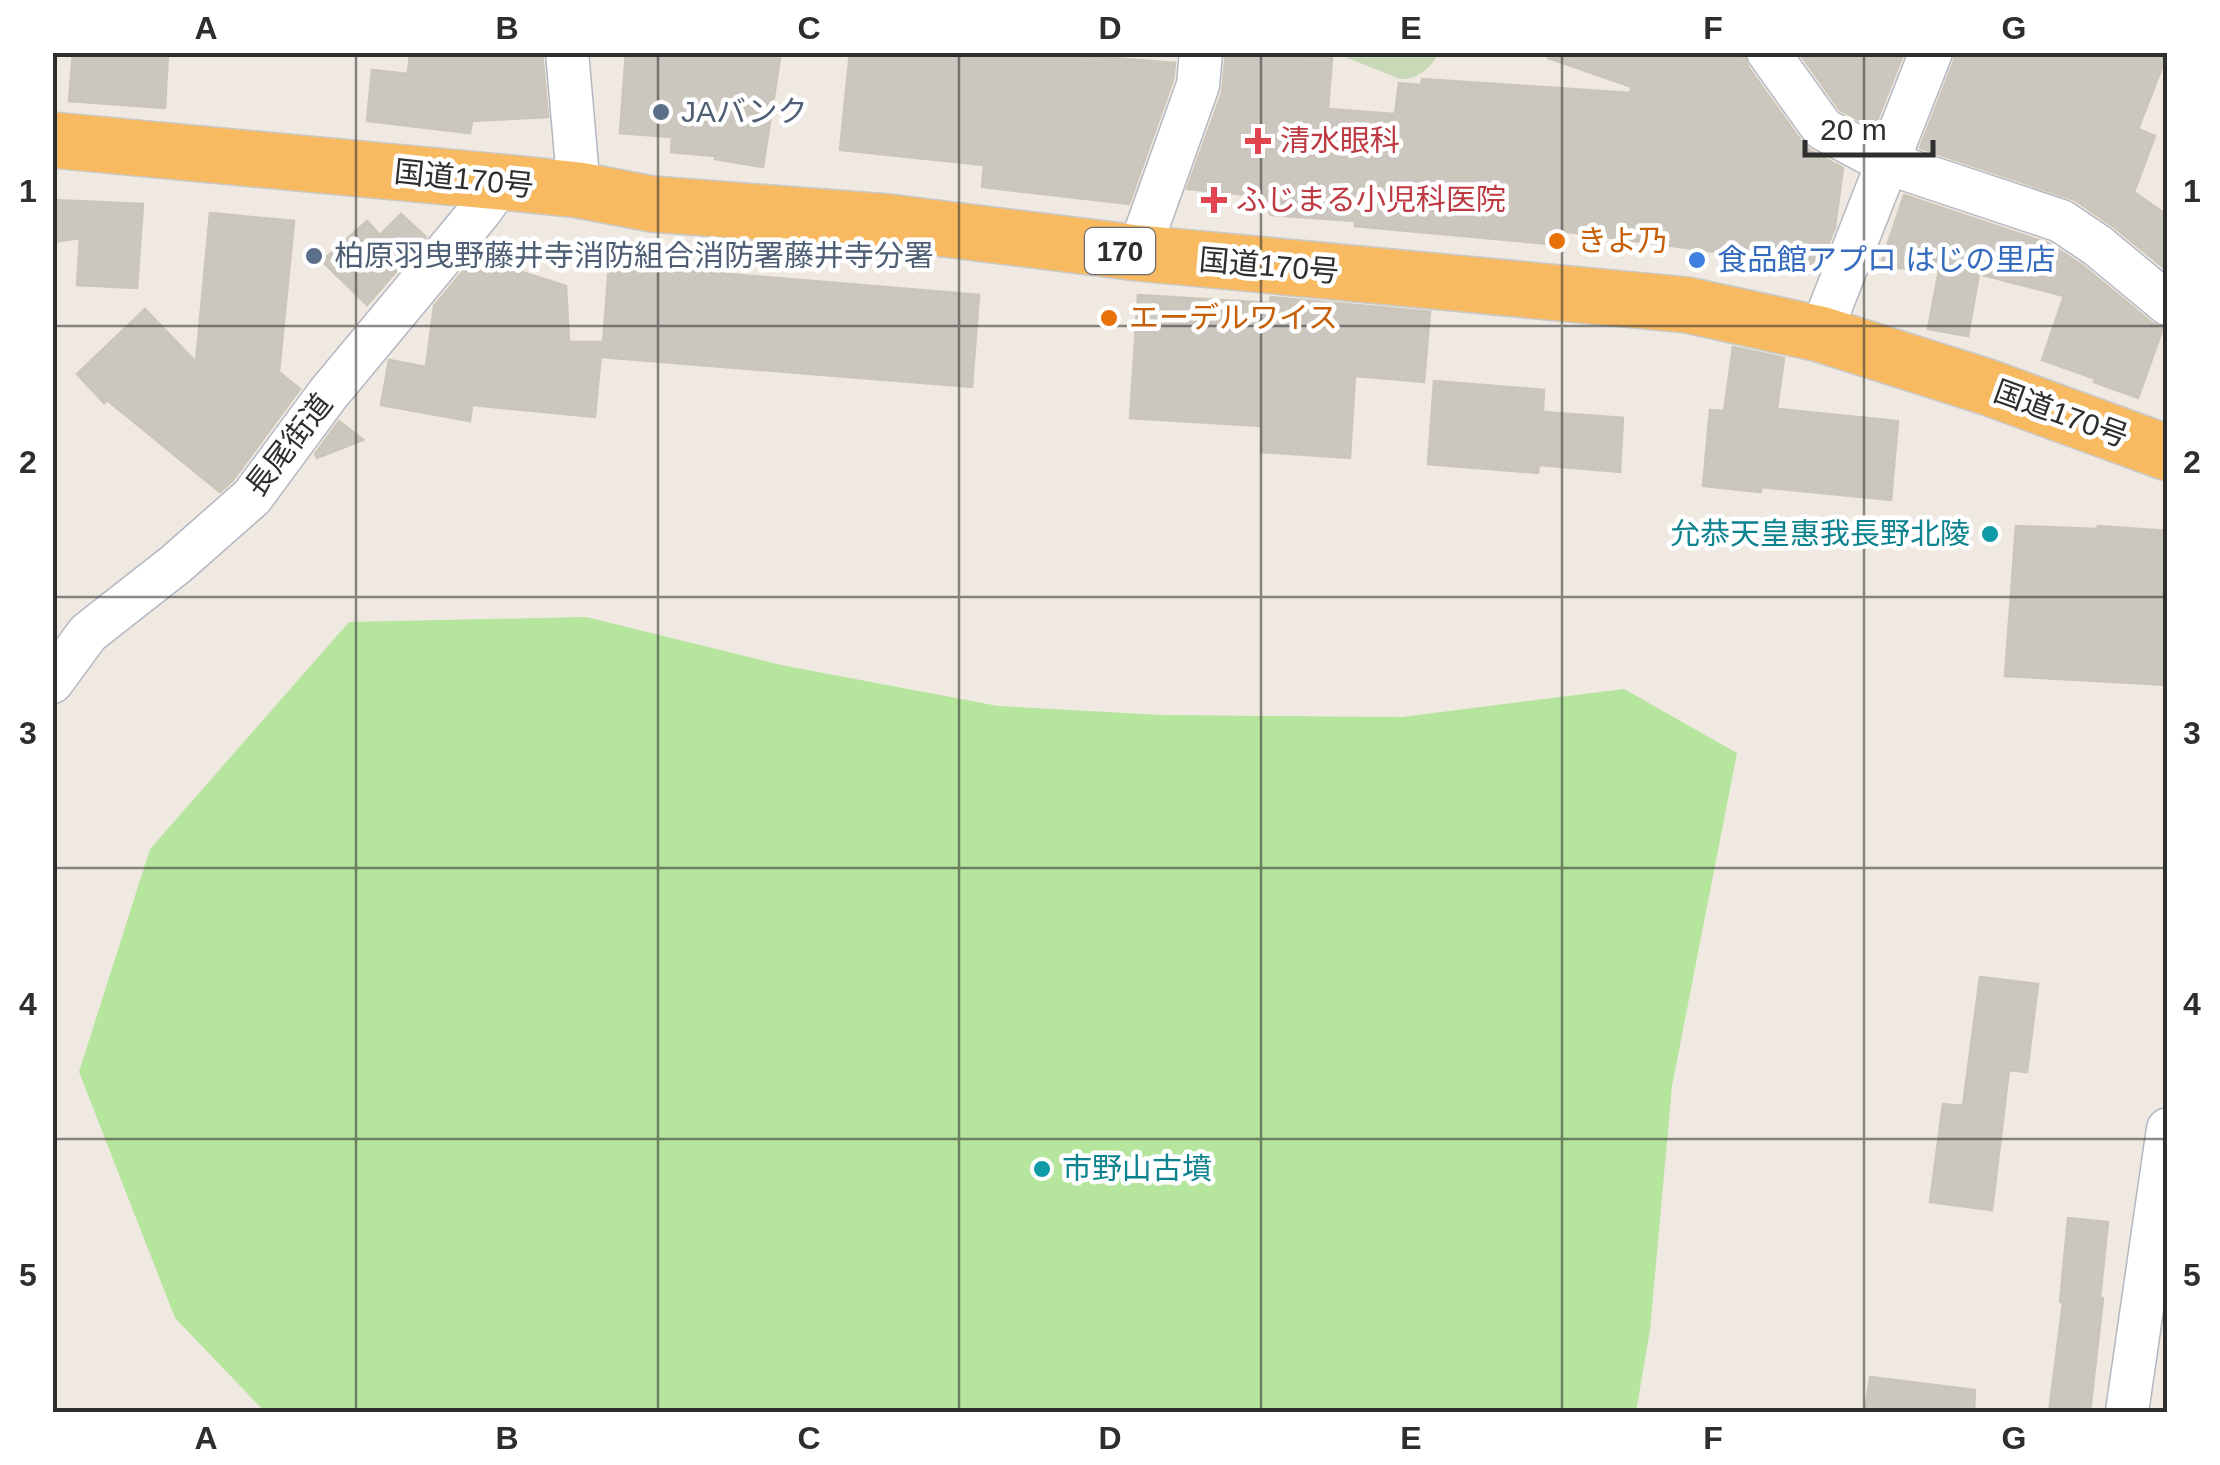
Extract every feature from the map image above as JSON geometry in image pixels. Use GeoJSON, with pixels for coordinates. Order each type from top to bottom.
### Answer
{"type":"FeatureCollection","features":[{"type":"Feature","properties":{"kind":"highway","name":"国道170号"},"geometry":{"type":"LineString","coordinates":[[52,140],[579,190],[652,204],[888,222],[1138,254],[1687,306],[1820,334],[1988,387],[2168,453]]}},
{"type":"Feature","properties":{"kind":"street"},"geometry":{"type":"LineString","coordinates":[[567,52],[579,190]]}},
{"type":"Feature","properties":{"kind":"street"},"geometry":{"type":"LineString","coordinates":[[1138,254],[1198,85],[1201,52]]}},
{"type":"Feature","properties":{"kind":"street"},"geometry":{"type":"LineString","coordinates":[[1768,52],[1823,129],[1887,163],[2060,221],[2098,246],[2168,304]]}},
{"type":"Feature","properties":{"kind":"street"},"geometry":{"type":"LineString","coordinates":[[1820,334],[1931,52]]}},
{"type":"Feature","properties":{"kind":"street","name":"長尾街道"},"geometry":{"type":"LineString","coordinates":[[52,682],[88,633],[176,564],[252,497],[328,394],[500,182]]}},
{"type":"Feature","properties":{"kind":"street"},"geometry":{"type":"LineString","coordinates":[[2127,1412],[2168,1129]]}},
{"type":"Feature","properties":{"kind":"green space"},"geometry":{"type":"Polygon","coordinates":[[[1439,52],[1423,72],[1400,79],[1335,53],[1439,52]]]}},
{"type":"Feature","properties":{"kind":"green space"},"geometry":{"type":"Polygon","coordinates":[[[586,617],[781,665],[998,706],[1161,715],[1402,717],[1624,689],[1737,753],[1672,1086],[1650,1330],[1636,1412],[265,1412],[175,1318],[79,1072],[150,849],[349,622],[586,617]]]}},
{"type":"Feature","properties":{"kind":"building"},"geometry":{"type":"Polygon","coordinates":[[[73,52],[168,52],[165,108],[69,101],[73,52]]]}},
{"type":"Feature","properties":{"kind":"building"},"geometry":{"type":"Polygon","coordinates":[[[410,52],[542,52],[548,117],[472,121],[470,133],[367,121],[372,70],[408,74],[410,52]]]}},
{"type":"Feature","properties":{"kind":"building"},"geometry":{"type":"Polygon","coordinates":[[[626,52],[781,52],[763,167],[715,159],[716,156],[671,152],[672,137],[620,133],[626,52]]]}},
{"type":"Feature","properties":{"kind":"building"},"geometry":{"type":"Polygon","coordinates":[[[850,52],[1086,52],[1086,56],[1175,63],[1173,80],[1129,204],[982,187],[984,165],[840,150],[850,52]]]}},
{"type":"Feature","properties":{"kind":"building"},"geometry":{"type":"Polygon","coordinates":[[[1226,52],[1332,58],[1328,109],[1395,114],[1399,83],[1421,85],[1422,79],[1630,93],[1632,87],[1548,58],[1549,52],[1743,52],[1748,67],[1803,144],[1843,168],[1835,227],[1820,266],[1561,231],[1560,245],[1271,215],[1259,196],[1187,189],[1222,93],[1226,52]]]}},
{"type":"Feature","properties":{"kind":"building"},"geometry":{"type":"Polygon","coordinates":[[[1799,52],[1904,52],[1874,128],[1840,110],[1799,52]]]}},
{"type":"Feature","properties":{"kind":"building"},"geometry":{"type":"Polygon","coordinates":[[[1955,52],[2168,52],[2138,129],[2155,136],[2134,192],[2168,216],[2168,271],[2075,200],[1920,148],[1955,52]]]}},
{"type":"Feature","properties":{"kind":"building"},"geometry":{"type":"Polygon","coordinates":[[[1904,195],[2050,244],[2163,328],[2138,398],[2042,360],[2064,296],[1979,274],[1968,336],[1928,329],[1939,270],[1880,267],[1904,195]]]}},
{"type":"Feature","properties":{"kind":"building"},"geometry":{"type":"Polygon","coordinates":[[[52,200],[143,204],[137,288],[77,285],[80,238],[52,242],[52,200]]]}},
{"type":"Feature","properties":{"kind":"building"},"geometry":{"type":"Polygon","coordinates":[[[210,213],[294,221],[279,372],[300,389],[220,492],[107,400],[104,403],[77,374],[145,309],[196,362],[210,213]]]}},
{"type":"Feature","properties":{"kind":"building"},"geometry":{"type":"Polygon","coordinates":[[[401,214],[426,237],[367,305],[322,261],[367,221],[380,235],[401,214]]]}},
{"type":"Feature","properties":{"kind":"building"},"geometry":{"type":"Polygon","coordinates":[[[475,257],[566,286],[569,342],[602,342],[595,417],[472,405],[470,421],[381,405],[389,360],[426,367],[434,306],[475,257]]]}},
{"type":"Feature","properties":{"kind":"building"},"geometry":{"type":"Polygon","coordinates":[[[609,264],[979,295],[972,387],[602,357],[609,264]]]}},
{"type":"Feature","properties":{"kind":"building"},"geometry":{"type":"Polygon","coordinates":[[[1138,295],[1270,303],[1271,297],[1430,312],[1424,382],[1355,376],[1350,458],[1261,452],[1262,426],[1130,418],[1138,295]]]}},
{"type":"Feature","properties":{"kind":"building"},"geometry":{"type":"Polygon","coordinates":[[[1733,347],[1784,358],[1777,409],[1898,421],[1891,500],[1761,487],[1761,492],[1703,486],[1710,410],[1724,411],[1733,347]]]}},
{"type":"Feature","properties":{"kind":"building"},"geometry":{"type":"Polygon","coordinates":[[[1434,381],[1544,390],[1543,412],[1623,418],[1620,472],[1539,465],[1538,473],[1428,464],[1434,381]]]}},
{"type":"Feature","properties":{"kind":"building"},"geometry":{"type":"Polygon","coordinates":[[[339,421],[363,440],[317,458],[315,454],[339,421]]]}},
{"type":"Feature","properties":{"kind":"building"},"geometry":{"type":"Polygon","coordinates":[[[2016,526],[2168,531],[2168,685],[2005,676],[2016,526]]]}},
{"type":"Feature","properties":{"kind":"building"},"geometry":{"type":"Polygon","coordinates":[[[1980,977],[2038,984],[2027,1072],[2009,1070],[1992,1210],[1930,1202],[1943,1104],[1963,1106],[1980,977]]]}},
{"type":"Feature","properties":{"kind":"building"},"geometry":{"type":"Polygon","coordinates":[[[2068,1218],[2108,1222],[2090,1412],[2049,1412],[2063,1303],[2060,1302],[2068,1218]]]}},
{"type":"Feature","properties":{"kind":"building"},"geometry":{"type":"Polygon","coordinates":[[[1870,1377],[1975,1390],[1974,1412],[1865,1412],[1870,1377]]]}},
{"type":"Feature","properties":{"kind":"place","name":"JAバンク"},"geometry":{"type":"Point","coordinates":[661,112]}},
{"type":"Feature","properties":{"kind":"place","name":"清水眼科"},"geometry":{"type":"Point","coordinates":[1258,141]}},
{"type":"Feature","properties":{"kind":"place","name":"ふじまる小児科医院"},"geometry":{"type":"Point","coordinates":[1214,200]}},
{"type":"Feature","properties":{"kind":"place","name":"きよ乃"},"geometry":{"type":"Point","coordinates":[1557,241]}},
{"type":"Feature","properties":{"kind":"place","name":"柏原羽曳野藤井寺消防組合消防署藤井寺分署"},"geometry":{"type":"Point","coordinates":[314,256]}},
{"type":"Feature","properties":{"kind":"place","name":"食品館アプロ はじの里店"},"geometry":{"type":"Point","coordinates":[1697,260]}},
{"type":"Feature","properties":{"kind":"place","name":"エーデルワイス"},"geometry":{"type":"Point","coordinates":[1109,318]}},
{"type":"Feature","properties":{"kind":"place","name":"允恭天皇惠我長野北陵"},"geometry":{"type":"Point","coordinates":[1990,534]}},
{"type":"Feature","properties":{"kind":"place","name":"市野山古墳"},"geometry":{"type":"Point","coordinates":[1042,1169]}}]}
